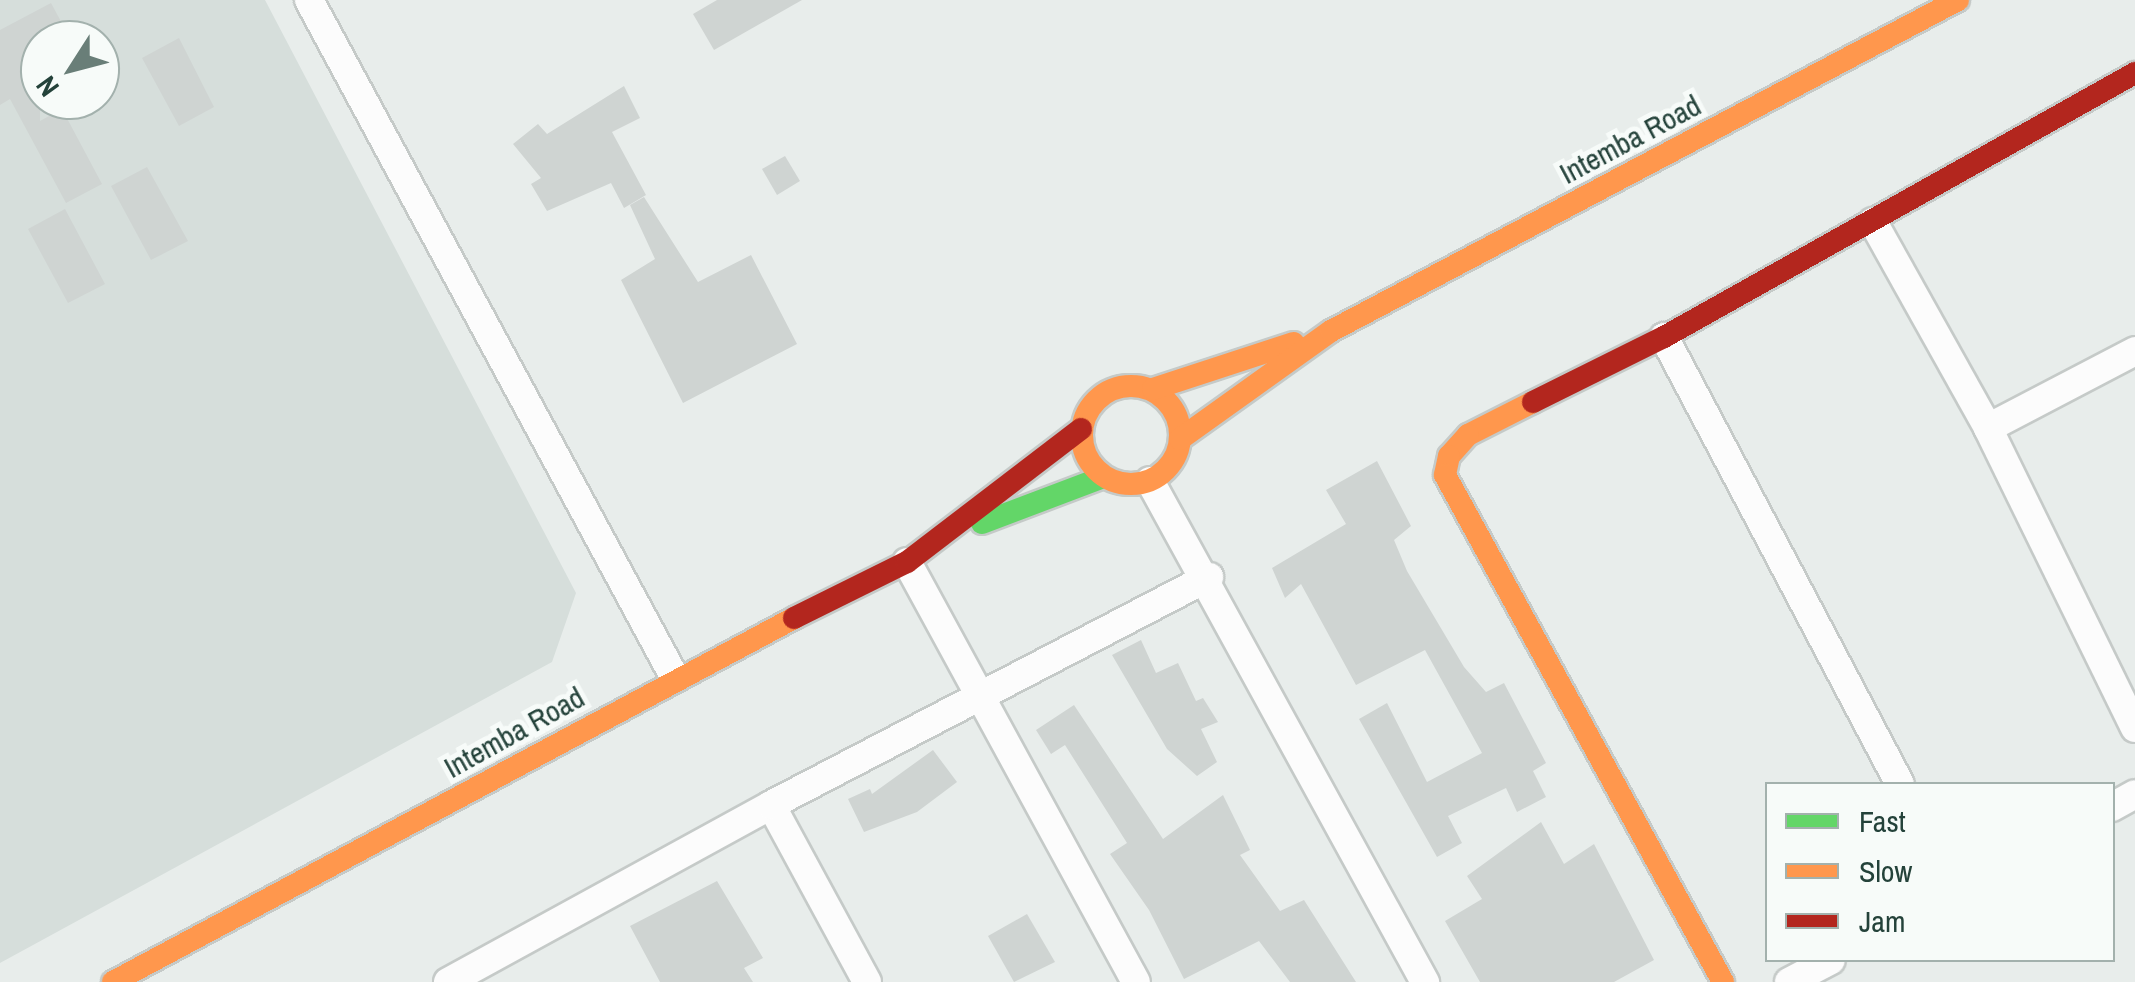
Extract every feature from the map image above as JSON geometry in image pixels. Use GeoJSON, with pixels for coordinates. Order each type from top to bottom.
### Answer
{"type":"FeatureCollection","features":[{"type":"Feature","properties":{"kind":"street"},"geometry":{"type":"LineString","coordinates":[[309,0],[675,678]]}},
{"type":"Feature","properties":{"kind":"street","name":"Intemba Road"},"geometry":{"type":"LineString","coordinates":[[1331,331],[1958,0]]}},
{"type":"Feature","properties":{"kind":"street"},"geometry":{"type":"LineString","coordinates":[[1723,982],[1445,475],[1449,456],[1468,435],[1664,336],[2135,73]]}},
{"type":"Feature","properties":{"kind":"street"},"geometry":{"type":"LineString","coordinates":[[1873,222],[1988,428],[2135,728]]}},
{"type":"Feature","properties":{"kind":"street"},"geometry":{"type":"LineString","coordinates":[[946,537],[1081,430],[1094,400],[1121,385],[1153,389],[1331,331]]}},
{"type":"Feature","properties":{"kind":"street"},"geometry":{"type":"LineString","coordinates":[[1180,439],[1331,331]]}},
{"type":"Feature","properties":{"kind":"street"},"geometry":{"type":"LineString","coordinates":[[1664,336],[1899,782]]}},
{"type":"Feature","properties":{"kind":"street"},"geometry":{"type":"LineString","coordinates":[[1988,428],[2135,351]]}},
{"type":"Feature","properties":{"kind":"street"},"geometry":{"type":"LineString","coordinates":[[1081,430],[1086,457],[1104,477],[1126,484],[1150,481],[1171,464],[1180,439],[1174,410],[1153,389]]}},
{"type":"Feature","properties":{"kind":"street"},"geometry":{"type":"LineString","coordinates":[[946,537],[1104,477]]}},
{"type":"Feature","properties":{"kind":"street"},"geometry":{"type":"LineString","coordinates":[[1150,481],[1209,577],[1425,982]]}},
{"type":"Feature","properties":{"kind":"street","name":"Intemba Road"},"geometry":{"type":"LineString","coordinates":[[113,982],[675,678],[907,562],[946,537]]}},
{"type":"Feature","properties":{"kind":"street"},"geometry":{"type":"LineString","coordinates":[[907,562],[1136,982]]}},
{"type":"Feature","properties":{"kind":"street"},"geometry":{"type":"LineString","coordinates":[[448,982],[771,805],[981,701],[1209,577]]}},
{"type":"Feature","properties":{"kind":"street"},"geometry":{"type":"LineString","coordinates":[[771,805],[867,982]]}},
{"type":"Feature","properties":{"kind":"street"},"geometry":{"type":"LineString","coordinates":[[1789,982],[1827,962]]}},
{"type":"Feature","properties":{"kind":"shaded area"},"geometry":{"type":"Polygon","coordinates":[[[0,0],[265,0],[576,593],[552,662],[0,963],[0,0]]]}},
{"type":"Feature","properties":{"kind":"building"},"geometry":{"type":"Polygon","coordinates":[[[717,0],[802,0],[714,50],[693,14],[717,0]]]}},
{"type":"Feature","properties":{"kind":"building"},"geometry":{"type":"Polygon","coordinates":[[[51,3],[60,20],[20,20],[20,118],[10,99],[0,105],[0,30],[51,3]]]}},
{"type":"Feature","properties":{"kind":"building"},"geometry":{"type":"Polygon","coordinates":[[[179,38],[214,107],[179,126],[142,58],[179,38]]]}},
{"type":"Feature","properties":{"kind":"building"},"geometry":{"type":"Polygon","coordinates":[[[624,86],[640,118],[612,132],[646,195],[624,208],[611,183],[547,211],[531,184],[541,178],[513,144],[538,124],[547,134],[624,86]]]}},
{"type":"Feature","properties":{"kind":"building"},"geometry":{"type":"Polygon","coordinates":[[[21,120],[68,120],[102,184],[66,203],[21,120]]]}},
{"type":"Feature","properties":{"kind":"building"},"geometry":{"type":"Polygon","coordinates":[[[785,156],[800,181],[777,195],[762,169],[785,156]]]}},
{"type":"Feature","properties":{"kind":"building"},"geometry":{"type":"Polygon","coordinates":[[[147,167],[188,241],[151,260],[111,186],[147,167]]]}},
{"type":"Feature","properties":{"kind":"building"},"geometry":{"type":"Polygon","coordinates":[[[644,197],[698,282],[751,255],[797,344],[683,403],[621,280],[655,259],[630,205],[644,197]]]}},
{"type":"Feature","properties":{"kind":"building"},"geometry":{"type":"Polygon","coordinates":[[[65,209],[105,284],[68,303],[28,229],[65,209]]]}},
{"type":"Feature","properties":{"kind":"building"},"geometry":{"type":"Polygon","coordinates":[[[1377,461],[1411,526],[1394,540],[1407,571],[1464,667],[1486,692],[1504,683],[1546,763],[1533,771],[1546,797],[1517,812],[1506,788],[1448,816],[1462,843],[1437,857],[1359,719],[1387,703],[1427,782],[1482,753],[1425,650],[1356,685],[1301,584],[1285,598],[1272,568],[1346,524],[1326,490],[1377,461]]]}},
{"type":"Feature","properties":{"kind":"building"},"geometry":{"type":"Polygon","coordinates":[[[1141,640],[1156,673],[1178,663],[1196,701],[1203,698],[1218,722],[1201,729],[1217,762],[1197,776],[1167,749],[1112,655],[1141,640]]]}},
{"type":"Feature","properties":{"kind":"building"},"geometry":{"type":"Polygon","coordinates":[[[1074,705],[1163,839],[1223,795],[1250,850],[1240,855],[1280,911],[1304,900],[1356,982],[1290,982],[1259,941],[1184,979],[1149,910],[1110,854],[1127,843],[1065,745],[1051,754],[1036,730],[1074,705]]]}},
{"type":"Feature","properties":{"kind":"building"},"geometry":{"type":"Polygon","coordinates":[[[933,750],[957,782],[917,812],[864,832],[848,799],[870,789],[872,794],[933,750]]]}},
{"type":"Feature","properties":{"kind":"building"},"geometry":{"type":"Polygon","coordinates":[[[1541,822],[1564,864],[1594,844],[1654,960],[1614,982],[1480,982],[1445,921],[1482,899],[1467,876],[1541,822]]]}},
{"type":"Feature","properties":{"kind":"building"},"geometry":{"type":"Polygon","coordinates":[[[717,881],[763,958],[744,968],[753,982],[660,982],[630,926],[717,881]]]}},
{"type":"Feature","properties":{"kind":"building"},"geometry":{"type":"Polygon","coordinates":[[[1027,914],[1055,962],[1014,982],[988,936],[1027,914]]]}},
{"type":"Feature","properties":{"kind":"traffic: fast"},"geometry":{"type":"LineString","coordinates":[[982,523],[1104,477]]}},
{"type":"Feature","properties":{"kind":"traffic: slow"},"geometry":{"type":"LineString","coordinates":[[1180,439],[1331,331],[1958,0]]}},
{"type":"Feature","properties":{"kind":"traffic: slow"},"geometry":{"type":"LineString","coordinates":[[1153,389],[1294,343]]}},
{"type":"Feature","properties":{"kind":"traffic: slow"},"geometry":{"type":"LineString","coordinates":[[1131,386],[1150,390],[1166,400],[1176,416],[1180,435],[1176,454],[1166,470],[1150,480],[1131,484],[1112,480],[1096,470],[1086,454],[1082,435],[1086,416],[1096,400],[1112,390],[1131,386]]}},
{"type":"Feature","properties":{"kind":"traffic: slow"},"geometry":{"type":"LineString","coordinates":[[1533,402],[1468,435],[1449,456],[1445,475],[1723,982]]}},
{"type":"Feature","properties":{"kind":"traffic: slow"},"geometry":{"type":"LineString","coordinates":[[113,982],[794,618]]}},
{"type":"Feature","properties":{"kind":"traffic: jam"},"geometry":{"type":"LineString","coordinates":[[1533,402],[1664,337],[2135,73]]}},
{"type":"Feature","properties":{"kind":"traffic: jam"},"geometry":{"type":"LineString","coordinates":[[794,618],[907,562],[1081,429]]}}]}
